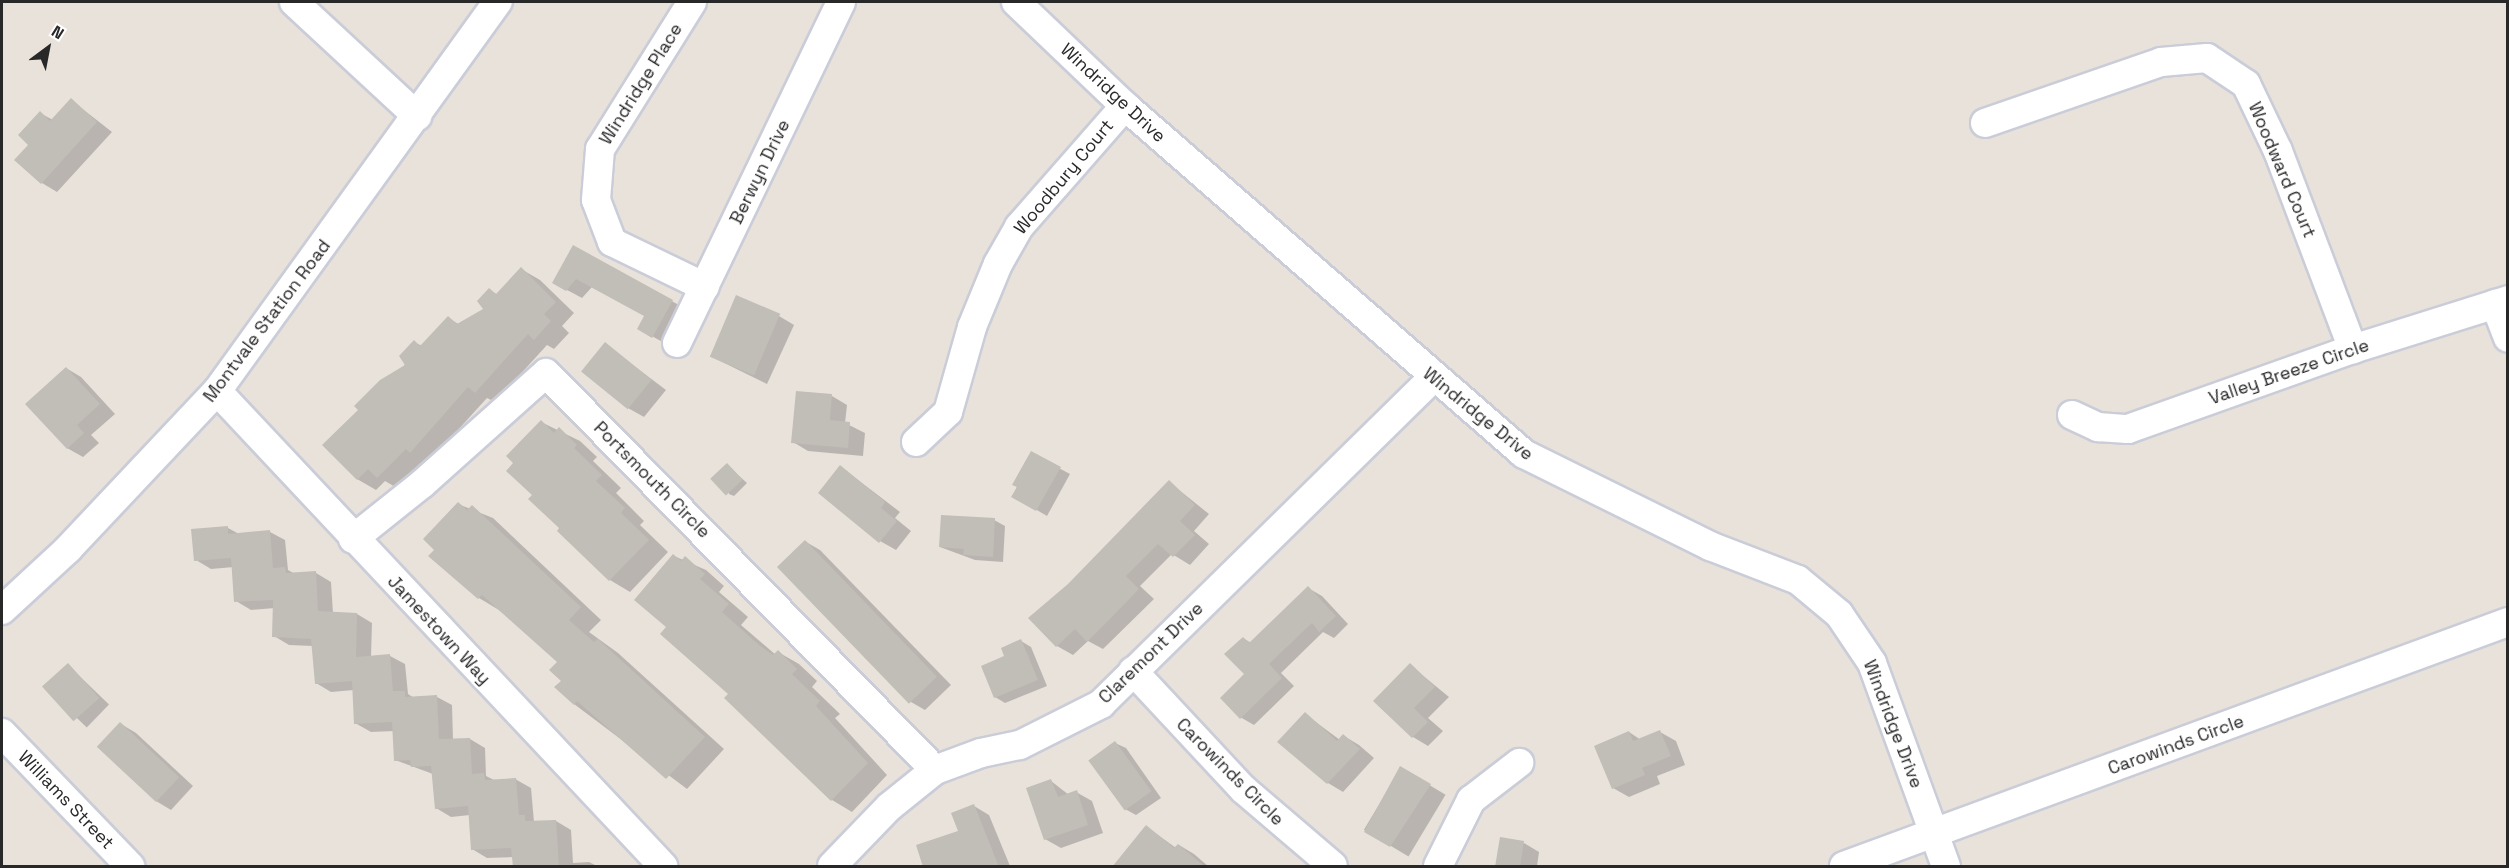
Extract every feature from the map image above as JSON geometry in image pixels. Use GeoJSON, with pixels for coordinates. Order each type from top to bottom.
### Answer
{"type":"FeatureCollection","features":[{"type":"Feature","properties":{"kind":"street"},"geometry":{"type":"LineString","coordinates":[[294,2],[417,116]]}},
{"type":"Feature","properties":{"kind":"street","name":"Montvale Station Road"},"geometry":{"type":"LineString","coordinates":[[2,610],[68,549],[217,391],[498,2]]}},
{"type":"Feature","properties":{"kind":"street","name":"Windridge Place"},"geometry":{"type":"LineString","coordinates":[[692,2],[600,149],[596,200],[612,243],[705,287]]}},
{"type":"Feature","properties":{"kind":"street","name":"Berwyn Drive"},"geometry":{"type":"LineString","coordinates":[[677,343],[842,2]]}},
{"type":"Feature","properties":{"kind":"street","name":"Windridge Drive"},"geometry":{"type":"LineString","coordinates":[[1016,2],[1125,106],[1433,378],[1524,454],[1710,546],[1798,580],[1839,614],[1872,663],[1946,867]]}},
{"type":"Feature","properties":{"kind":"street","name":"Woodward Court"},"geometry":{"type":"LineString","coordinates":[[1985,123],[2161,62],[2207,58],[2246,84],[2278,151],[2353,349]]}},
{"type":"Feature","properties":{"kind":"street","name":"Woodbury Court"},"geometry":{"type":"LineString","coordinates":[[916,442],[948,412],[972,327],[998,264],[1018,227],[1125,106]]}},
{"type":"Feature","properties":{"kind":"street"},"geometry":{"type":"LineString","coordinates":[[2501,302],[2508,338]]}},
{"type":"Feature","properties":{"kind":"street","name":"Valley Breeze Circle"},"geometry":{"type":"LineString","coordinates":[[2072,415],[2098,427],[2127,429],[2353,349],[2501,302]]}},
{"type":"Feature","properties":{"kind":"street","name":"Portsmouth Circle"},"geometry":{"type":"LineString","coordinates":[[353,539],[422,484],[546,373],[934,770]]}},
{"type":"Feature","properties":{"kind":"street","name":"Claremont Drive"},"geometry":{"type":"LineString","coordinates":[[832,867],[889,807],[934,770],[981,753],[1020,745],[1068,723],[1101,704],[1433,378]]}},
{"type":"Feature","properties":{"kind":"street","name":"Jamestown Way"},"geometry":{"type":"LineString","coordinates":[[217,391],[353,539],[663,867]]}},
{"type":"Feature","properties":{"kind":"street","name":"Carowinds Circle"},"geometry":{"type":"LineString","coordinates":[[1844,867],[2508,622]]}},
{"type":"Feature","properties":{"kind":"street","name":"Carowinds Circle"},"geometry":{"type":"LineString","coordinates":[[1133,671],[1244,789],[1333,867]]}},
{"type":"Feature","properties":{"kind":"street","name":"Williams Street"},"geometry":{"type":"LineString","coordinates":[[2,733],[130,867]]}},
{"type":"Feature","properties":{"kind":"street"},"geometry":{"type":"LineString","coordinates":[[1438,867],[1471,801],[1520,763]]}},
{"type":"Feature","properties":{"kind":"building"},"geometry":{"type":"Polygon","coordinates":[[[71,98],[97,122],[41,184],[14,160],[28,145],[18,135],[40,111],[50,121],[71,98]]]}},
{"type":"Feature","properties":{"kind":"building"},"geometry":{"type":"Polygon","coordinates":[[[573,245],[673,300],[652,338],[637,329],[644,316],[576,279],[566,291],[552,283],[573,245]]]}},
{"type":"Feature","properties":{"kind":"building"},"geometry":{"type":"Polygon","coordinates":[[[521,267],[556,302],[544,314],[551,321],[534,340],[528,334],[475,393],[468,387],[410,453],[406,449],[377,478],[368,469],[357,480],[322,445],[358,410],[354,406],[380,380],[405,365],[399,356],[414,340],[420,346],[448,316],[457,324],[483,309],[477,301],[489,288],[496,294],[521,267]]]}},
{"type":"Feature","properties":{"kind":"building"},"geometry":{"type":"Polygon","coordinates":[[[736,295],[780,314],[754,375],[710,357],[736,295]]]}},
{"type":"Feature","properties":{"kind":"building"},"geometry":{"type":"Polygon","coordinates":[[[605,342],[652,380],[628,409],[581,372],[605,342]]]}},
{"type":"Feature","properties":{"kind":"building"},"geometry":{"type":"Polygon","coordinates":[[[66,367],[100,404],[77,425],[84,433],[67,449],[25,404],[66,367]]]}},
{"type":"Feature","properties":{"kind":"building"},"geometry":{"type":"Polygon","coordinates":[[[796,391],[832,394],[830,420],[850,422],[848,448],[791,443],[796,391]]]}},
{"type":"Feature","properties":{"kind":"building"},"geometry":{"type":"Polygon","coordinates":[[[541,420],[554,433],[559,427],[577,445],[574,448],[602,475],[596,481],[625,508],[621,513],[649,540],[609,581],[557,531],[559,528],[528,499],[532,495],[506,471],[513,463],[506,456],[541,420]]]}},
{"type":"Feature","properties":{"kind":"building"},"geometry":{"type":"Polygon","coordinates":[[[1031,451],[1061,467],[1036,511],[1011,497],[1017,487],[1012,485],[1031,451]]]}},
{"type":"Feature","properties":{"kind":"building"},"geometry":{"type":"Polygon","coordinates":[[[727,463],[743,480],[726,496],[710,479],[727,463]]]}},
{"type":"Feature","properties":{"kind":"building"},"geometry":{"type":"Polygon","coordinates":[[[840,465],[885,502],[881,508],[897,521],[879,543],[818,493],[840,465]]]}},
{"type":"Feature","properties":{"kind":"building"},"geometry":{"type":"Polygon","coordinates":[[[1169,480],[1195,505],[1180,521],[1195,535],[1173,557],[1158,544],[1126,576],[1139,589],[1106,623],[1087,642],[1075,629],[1056,647],[1028,618],[1068,584],[1169,480]]]}},
{"type":"Feature","properties":{"kind":"building"},"geometry":{"type":"Polygon","coordinates":[[[458,502],[467,510],[472,505],[581,607],[569,620],[594,642],[598,639],[705,737],[666,779],[577,701],[574,705],[554,687],[561,681],[549,670],[557,662],[482,595],[478,599],[428,556],[434,550],[423,539],[458,502]]]}},
{"type":"Feature","properties":{"kind":"building"},"geometry":{"type":"Polygon","coordinates":[[[941,515],[995,518],[993,557],[963,555],[964,549],[939,547],[941,515]]]}},
{"type":"Feature","properties":{"kind":"building"},"geometry":{"type":"Polygon","coordinates":[[[228,526],[228,534],[270,530],[273,568],[285,567],[286,573],[316,571],[318,611],[357,613],[356,657],[390,654],[393,691],[405,691],[405,697],[437,695],[439,739],[470,738],[472,774],[484,773],[485,780],[516,778],[519,815],[525,815],[525,821],[556,820],[559,867],[513,867],[511,848],[471,850],[468,806],[435,809],[431,766],[411,767],[410,760],[394,761],[392,722],[354,724],[352,681],[315,684],[311,639],[272,637],[273,600],[234,602],[231,558],[194,561],[191,529],[228,526]]]}},
{"type":"Feature","properties":{"kind":"building"},"geometry":{"type":"Polygon","coordinates":[[[805,540],[937,677],[909,704],[777,567],[805,540]]]}},
{"type":"Feature","properties":{"kind":"building"},"geometry":{"type":"Polygon","coordinates":[[[673,554],[681,561],[685,556],[705,574],[700,579],[729,604],[722,612],[759,645],[773,655],[778,650],[797,669],[792,674],[820,701],[816,706],[868,763],[831,801],[724,698],[728,694],[660,634],[666,627],[634,600],[673,554]]]}},
{"type":"Feature","properties":{"kind":"building"},"geometry":{"type":"Polygon","coordinates":[[[1308,586],[1336,616],[1319,632],[1312,623],[1269,664],[1282,678],[1240,719],[1220,698],[1244,674],[1224,654],[1243,637],[1249,643],[1308,586]]]}},
{"type":"Feature","properties":{"kind":"building"},"geometry":{"type":"Polygon","coordinates":[[[1021,639],[1038,680],[994,698],[981,666],[1004,656],[1001,648],[1021,639]]]}},
{"type":"Feature","properties":{"kind":"building"},"geometry":{"type":"Polygon","coordinates":[[[68,663],[99,698],[73,721],[42,686],[68,663]]]}},
{"type":"Feature","properties":{"kind":"building"},"geometry":{"type":"Polygon","coordinates":[[[1410,663],[1435,687],[1414,708],[1428,722],[1412,738],[1373,701],[1410,663]]]}},
{"type":"Feature","properties":{"kind":"building"},"geometry":{"type":"Polygon","coordinates":[[[1305,712],[1337,741],[1343,734],[1360,749],[1327,784],[1277,742],[1305,712]]]}},
{"type":"Feature","properties":{"kind":"building"},"geometry":{"type":"Polygon","coordinates":[[[120,722],[179,777],[156,802],[97,747],[120,722]]]}},
{"type":"Feature","properties":{"kind":"building"},"geometry":{"type":"Polygon","coordinates":[[[1660,730],[1671,756],[1642,768],[1645,775],[1612,789],[1594,746],[1629,731],[1633,741],[1660,730]]]}},
{"type":"Feature","properties":{"kind":"building"},"geometry":{"type":"Polygon","coordinates":[[[1115,741],[1151,791],[1125,811],[1088,760],[1115,741]]]}},
{"type":"Feature","properties":{"kind":"building"},"geometry":{"type":"Polygon","coordinates":[[[1400,766],[1431,784],[1390,847],[1364,832],[1400,766]]]}},
{"type":"Feature","properties":{"kind":"building"},"geometry":{"type":"Polygon","coordinates":[[[1051,779],[1058,797],[1077,790],[1088,825],[1044,840],[1026,788],[1051,779]]]}},
{"type":"Feature","properties":{"kind":"building"},"geometry":{"type":"Polygon","coordinates":[[[974,804],[999,867],[923,867],[916,845],[958,831],[951,813],[974,804]]]}},
{"type":"Feature","properties":{"kind":"building"},"geometry":{"type":"Polygon","coordinates":[[[1146,825],[1174,848],[1178,844],[1205,867],[1112,867],[1146,825]]]}},
{"type":"Feature","properties":{"kind":"building"},"geometry":{"type":"Polygon","coordinates":[[[1500,837],[1524,841],[1520,867],[1495,867],[1500,837]]]}}]}
